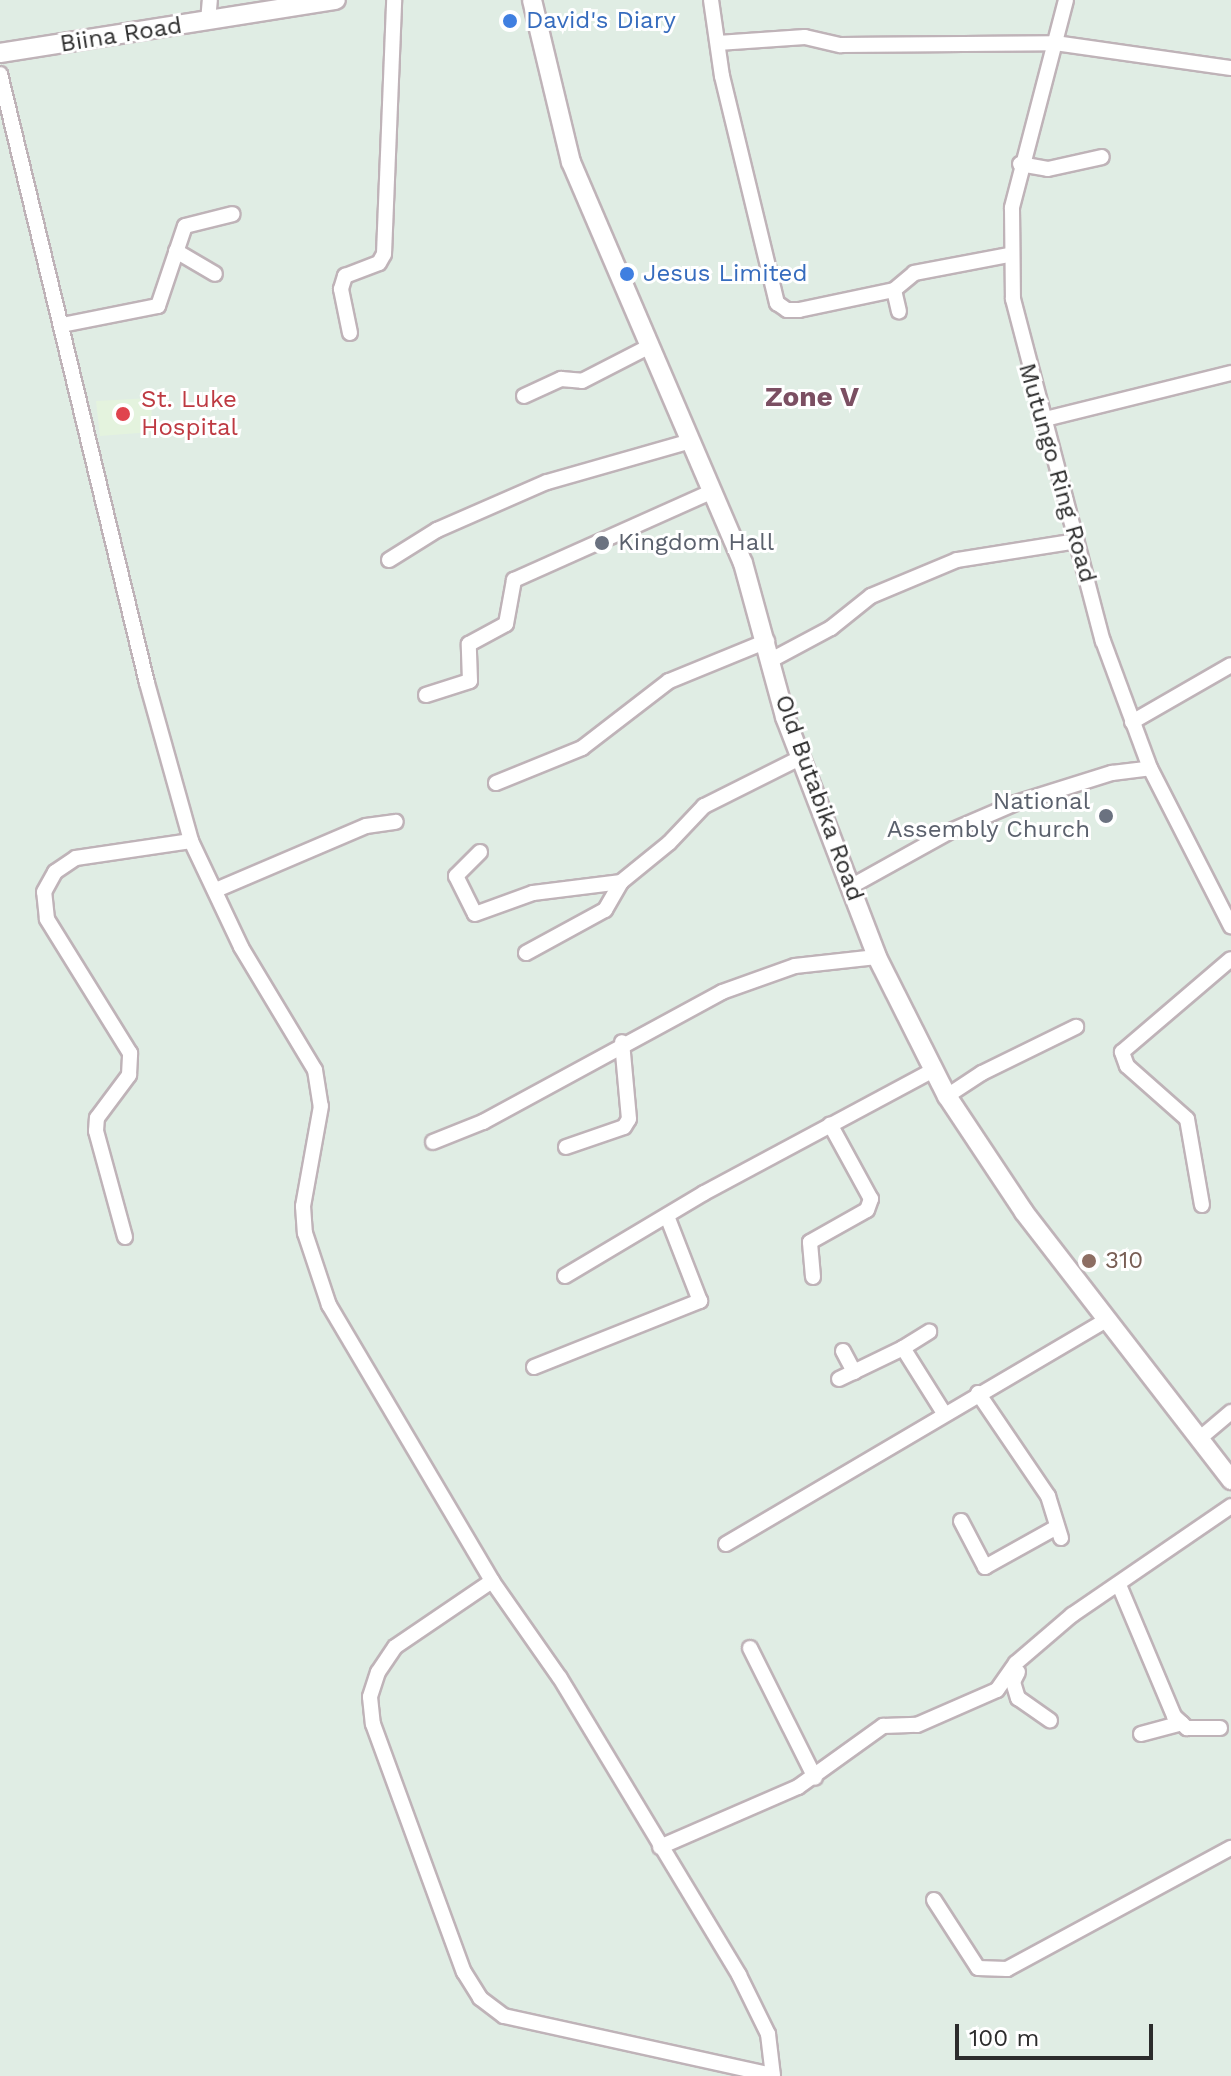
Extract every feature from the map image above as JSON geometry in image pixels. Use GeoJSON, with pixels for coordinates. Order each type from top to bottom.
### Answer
{"type":"FeatureCollection","features":[{"type":"Feature","properties":{"kind":"main road","name":"Biina Road"},"geometry":{"type":"LineString","coordinates":[[0,53],[336,0]]}},
{"type":"Feature","properties":{"kind":"main road","name":"Old Butabika Road"},"geometry":{"type":"LineString","coordinates":[[532,0],[571,162],[713,491],[770,650],[800,758],[877,957],[947,1096],[1024,1212],[1105,1321],[1231,1480]]}},
{"type":"Feature","properties":{"kind":"street"},"geometry":{"type":"LineString","coordinates":[[208,21],[210,0]]}},
{"type":"Feature","properties":{"kind":"street"},"geometry":{"type":"LineString","coordinates":[[350,333],[341,289],[345,276],[379,263],[384,254],[394,0]]}},
{"type":"Feature","properties":{"kind":"street"},"geometry":{"type":"LineString","coordinates":[[711,0],[777,303],[787,310],[799,310],[894,290],[914,273],[1009,255]]}},
{"type":"Feature","properties":{"kind":"street","name":"Mutungo Ring Road"},"geometry":{"type":"LineString","coordinates":[[1066,0],[1020,164],[1009,255],[1021,340],[1041,420],[1132,722],[1150,768],[1231,926]]}},
{"type":"Feature","properties":{"kind":"street"},"geometry":{"type":"LineString","coordinates":[[718,43],[805,37],[841,45],[1055,43],[1231,68]]}},
{"type":"Feature","properties":{"kind":"street"},"geometry":{"type":"LineString","coordinates":[[0,74],[147,683],[191,841],[241,947],[315,1070],[321,1106],[303,1206],[305,1233],[329,1305],[492,1581],[560,1678],[759,2011],[774,2056],[773,2075],[504,2016],[480,1998],[464,1972],[373,1724],[370,1697],[378,1672],[395,1647],[492,1581]]}},
{"type":"Feature","properties":{"kind":"street"},"geometry":{"type":"LineString","coordinates":[[1020,164],[1048,169],[1102,157]]}},
{"type":"Feature","properties":{"kind":"street"},"geometry":{"type":"LineString","coordinates":[[62,325],[158,306],[185,226],[233,214]]}},
{"type":"Feature","properties":{"kind":"street"},"geometry":{"type":"LineString","coordinates":[[176,251],[215,274]]}},
{"type":"Feature","properties":{"kind":"street"},"geometry":{"type":"LineString","coordinates":[[894,290],[899,311]]}},
{"type":"Feature","properties":{"kind":"street"},"geometry":{"type":"LineString","coordinates":[[524,396],[561,379],[582,381],[650,346]]}},
{"type":"Feature","properties":{"kind":"street"},"geometry":{"type":"LineString","coordinates":[[1041,420],[1231,373]]}},
{"type":"Feature","properties":{"kind":"street"},"geometry":{"type":"LineString","coordinates":[[389,560],[437,530],[547,482],[691,441]]}},
{"type":"Feature","properties":{"kind":"street"},"geometry":{"type":"LineString","coordinates":[[426,695],[470,681],[469,644],[506,624],[514,580],[713,491]]}},
{"type":"Feature","properties":{"kind":"street"},"geometry":{"type":"LineString","coordinates":[[496,783],[582,748],[669,681],[831,628],[871,596],[957,560],[1077,541]]}},
{"type":"Feature","properties":{"kind":"street"},"geometry":{"type":"LineString","coordinates":[[1132,722],[1231,665]]}},
{"type":"Feature","properties":{"kind":"street"},"geometry":{"type":"LineString","coordinates":[[526,953],[605,910],[621,882],[669,843],[704,806],[800,758]]}},
{"type":"Feature","properties":{"kind":"street"},"geometry":{"type":"LineString","coordinates":[[850,887],[951,831],[1016,803],[1112,773],[1150,768]]}},
{"type":"Feature","properties":{"kind":"street"},"geometry":{"type":"LineString","coordinates":[[216,890],[366,826],[396,822]]}},
{"type":"Feature","properties":{"kind":"street"},"geometry":{"type":"LineString","coordinates":[[125,1237],[96,1131],[97,1118],[129,1075],[130,1053],[47,919],[44,892],[55,872],[76,858],[191,841]]}},
{"type":"Feature","properties":{"kind":"street"},"geometry":{"type":"LineString","coordinates":[[480,852],[456,876],[475,914],[533,893],[621,882]]}},
{"type":"Feature","properties":{"kind":"street"},"geometry":{"type":"LineString","coordinates":[[433,1142],[483,1122],[622,1042],[771,972],[877,957]]}},
{"type":"Feature","properties":{"kind":"street"},"geometry":{"type":"LineString","coordinates":[[1202,1205],[1187,1119],[1127,1066],[1122,1052],[1231,959]]}},
{"type":"Feature","properties":{"kind":"street"},"geometry":{"type":"LineString","coordinates":[[947,1096],[1076,1027]]}},
{"type":"Feature","properties":{"kind":"street"},"geometry":{"type":"LineString","coordinates":[[566,1147],[624,1127],[629,1119],[622,1042]]}},
{"type":"Feature","properties":{"kind":"street"},"geometry":{"type":"LineString","coordinates":[[565,1276],[830,1124],[933,1070]]}},
{"type":"Feature","properties":{"kind":"street"},"geometry":{"type":"LineString","coordinates":[[813,1277],[810,1242],[867,1210],[871,1199],[830,1124]]}},
{"type":"Feature","properties":{"kind":"street"},"geometry":{"type":"LineString","coordinates":[[534,1367],[700,1301],[667,1216]]}},
{"type":"Feature","properties":{"kind":"street"},"geometry":{"type":"LineString","coordinates":[[726,1544],[1105,1321]]}},
{"type":"Feature","properties":{"kind":"street"},"geometry":{"type":"LineString","coordinates":[[839,1379],[929,1332]]}},
{"type":"Feature","properties":{"kind":"street"},"geometry":{"type":"LineString","coordinates":[[903,1348],[944,1413]]}},
{"type":"Feature","properties":{"kind":"street"},"geometry":{"type":"LineString","coordinates":[[843,1351],[854,1372]]}},
{"type":"Feature","properties":{"kind":"street"},"geometry":{"type":"LineString","coordinates":[[961,1521],[985,1567],[1059,1532],[1048,1496],[978,1393]]}},
{"type":"Feature","properties":{"kind":"street"},"geometry":{"type":"LineString","coordinates":[[1199,1439],[1231,1412]]}},
{"type":"Feature","properties":{"kind":"street"},"geometry":{"type":"LineString","coordinates":[[660,1847],[815,1778],[883,1726],[917,1725],[997,1690],[1024,1656],[1072,1615],[1231,1506]]}},
{"type":"Feature","properties":{"kind":"street"},"geometry":{"type":"LineString","coordinates":[[1119,1585],[1151,1651],[1161,1689],[1182,1723],[1187,1728],[1220,1728]]}},
{"type":"Feature","properties":{"kind":"street"},"geometry":{"type":"LineString","coordinates":[[750,1648],[815,1778]]}},
{"type":"Feature","properties":{"kind":"street"},"geometry":{"type":"LineString","coordinates":[[1024,1656],[1013,1690],[1050,1720]]}},
{"type":"Feature","properties":{"kind":"street"},"geometry":{"type":"LineString","coordinates":[[1141,1734],[1182,1723]]}},
{"type":"Feature","properties":{"kind":"street"},"geometry":{"type":"LineString","coordinates":[[934,1900],[978,1968],[1007,1969],[1231,1848]]}},
{"type":"Feature","properties":{"kind":"shaded area"},"geometry":{"type":"Polygon","coordinates":[[[152,398],[151,432],[100,436],[96,401],[152,398]]]}},
{"type":"Feature","properties":{"kind":"place","name":"David's Diary"},"geometry":{"type":"Point","coordinates":[510,21]}},
{"type":"Feature","properties":{"kind":"place","name":"Jesus Limited"},"geometry":{"type":"Point","coordinates":[627,274]}},
{"type":"Feature","properties":{"kind":"place","name":"St. Luke Hospital"},"geometry":{"type":"Point","coordinates":[123,414]}},
{"type":"Feature","properties":{"kind":"place","name":"Kingdom Hall"},"geometry":{"type":"Point","coordinates":[602,543]}},
{"type":"Feature","properties":{"kind":"place","name":"National Assembly Church"},"geometry":{"type":"Point","coordinates":[1106,816]}},
{"type":"Feature","properties":{"kind":"place","name":"310"},"geometry":{"type":"Point","coordinates":[1089,1261]}},
{"type":"Feature","properties":{"kind":"district","name":"Zone V"},"geometry":{"type":"Point","coordinates":[812,397]}}]}
